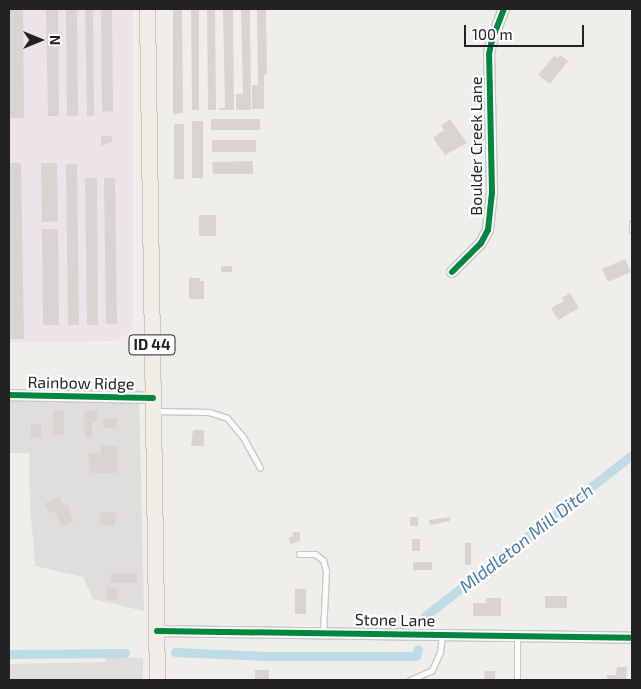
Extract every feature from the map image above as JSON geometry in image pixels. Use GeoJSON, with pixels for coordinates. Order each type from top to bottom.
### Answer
{"type":"FeatureCollection","features":[{"type":"Feature","properties":{"kind":"main road","name":"ID 44"},"geometry":{"type":"LineString","coordinates":[[147,9],[157,680]]}},
{"type":"Feature","properties":{"kind":"street","name":"Boulder Creek Lane"},"geometry":{"type":"LineString","coordinates":[[452,272],[481,243],[488,230],[492,193],[490,54],[492,40],[504,9]]}},
{"type":"Feature","properties":{"kind":"street","name":"Rainbow Ridge"},"geometry":{"type":"LineString","coordinates":[[9,395],[153,404]]}},
{"type":"Feature","properties":{"kind":"street","name":"Stone Lane"},"geometry":{"type":"LineString","coordinates":[[157,631],[632,638]]}},
{"type":"Feature","properties":{"kind":"lane"},"geometry":{"type":"LineString","coordinates":[[632,222],[632,230]]}},
{"type":"Feature","properties":{"kind":"lane"},"geometry":{"type":"LineString","coordinates":[[153,404],[209,412],[227,418],[243,437],[260,468]]}},
{"type":"Feature","properties":{"kind":"lane"},"geometry":{"type":"LineString","coordinates":[[299,554],[315,554],[323,560],[325,565],[323,634]]}},
{"type":"Feature","properties":{"kind":"lane"},"geometry":{"type":"LineString","coordinates":[[410,680],[432,670],[440,652],[442,635]]}},
{"type":"Feature","properties":{"kind":"lane"},"geometry":{"type":"LineString","coordinates":[[517,636],[517,680]]}},
{"type":"Feature","properties":{"kind":"shaded area"},"geometry":{"type":"Polygon","coordinates":[[[9,9],[133,9],[133,321],[131,332],[116,341],[9,342],[9,9]]]}},
{"type":"Feature","properties":{"kind":"shaded area"},"geometry":{"type":"Polygon","coordinates":[[[9,389],[139,390],[144,611],[93,599],[83,577],[35,566],[30,503],[29,453],[9,453],[9,389]]]}},
{"type":"Feature","properties":{"kind":"shaded area"},"geometry":{"type":"Polygon","coordinates":[[[106,658],[143,658],[143,680],[9,680],[9,664],[105,662],[106,658]]]}},
{"type":"Feature","properties":{"kind":"building"},"geometry":{"type":"Polygon","coordinates":[[[9,9],[23,9],[24,118],[9,118],[9,9]]]}},
{"type":"Feature","properties":{"kind":"building"},"geometry":{"type":"Polygon","coordinates":[[[46,9],[58,9],[59,116],[48,116],[46,9]]]}},
{"type":"Feature","properties":{"kind":"building"},"geometry":{"type":"Polygon","coordinates":[[[66,9],[77,9],[78,116],[67,116],[66,9]]]}},
{"type":"Feature","properties":{"kind":"building"},"geometry":{"type":"Polygon","coordinates":[[[85,9],[93,9],[94,116],[87,116],[85,9]]]}},
{"type":"Feature","properties":{"kind":"building"},"geometry":{"type":"Polygon","coordinates":[[[101,9],[112,9],[113,111],[102,112],[101,9]]]}},
{"type":"Feature","properties":{"kind":"building"},"geometry":{"type":"Polygon","coordinates":[[[173,9],[182,9],[183,113],[173,114],[173,9]]]}},
{"type":"Feature","properties":{"kind":"building"},"geometry":{"type":"Polygon","coordinates":[[[191,9],[199,9],[199,110],[192,110],[191,9]]]}},
{"type":"Feature","properties":{"kind":"building"},"geometry":{"type":"Polygon","coordinates":[[[207,9],[215,9],[216,110],[208,110],[207,9]]]}},
{"type":"Feature","properties":{"kind":"building"},"geometry":{"type":"Polygon","coordinates":[[[223,9],[233,9],[234,110],[219,110],[219,108],[225,108],[223,9]]]}},
{"type":"Feature","properties":{"kind":"building"},"geometry":{"type":"Polygon","coordinates":[[[241,9],[250,9],[251,110],[236,110],[236,94],[243,94],[241,9]]]}},
{"type":"Feature","properties":{"kind":"building"},"geometry":{"type":"Polygon","coordinates":[[[257,9],[266,9],[267,74],[264,74],[264,109],[252,109],[252,85],[258,85],[257,9]]]}},
{"type":"Feature","properties":{"kind":"building"},"geometry":{"type":"Polygon","coordinates":[[[560,55],[568,61],[550,84],[538,75],[554,56],[557,58],[560,55]]]}},
{"type":"Feature","properties":{"kind":"building"},"geometry":{"type":"Polygon","coordinates":[[[211,119],[260,119],[260,130],[211,130],[211,119]]]}},
{"type":"Feature","properties":{"kind":"building"},"geometry":{"type":"Polygon","coordinates":[[[450,119],[467,143],[445,155],[433,138],[444,130],[441,126],[450,119]]]}},
{"type":"Feature","properties":{"kind":"building"},"geometry":{"type":"Polygon","coordinates":[[[192,121],[203,121],[203,178],[192,178],[192,121]]]}},
{"type":"Feature","properties":{"kind":"building"},"geometry":{"type":"Polygon","coordinates":[[[174,124],[184,124],[184,179],[174,179],[174,124]]]}},
{"type":"Feature","properties":{"kind":"building"},"geometry":{"type":"Polygon","coordinates":[[[101,136],[112,136],[112,142],[101,146],[101,136]]]}},
{"type":"Feature","properties":{"kind":"building"},"geometry":{"type":"Polygon","coordinates":[[[212,140],[256,140],[256,152],[212,152],[212,140]]]}},
{"type":"Feature","properties":{"kind":"building"},"geometry":{"type":"Polygon","coordinates":[[[253,161],[253,174],[213,174],[212,162],[253,161]]]}},
{"type":"Feature","properties":{"kind":"building"},"geometry":{"type":"Polygon","coordinates":[[[9,163],[21,163],[24,339],[10,339],[9,163]]]}},
{"type":"Feature","properties":{"kind":"building"},"geometry":{"type":"Polygon","coordinates":[[[41,163],[57,163],[58,221],[42,222],[41,163]]]}},
{"type":"Feature","properties":{"kind":"building"},"geometry":{"type":"Polygon","coordinates":[[[66,164],[77,164],[79,325],[68,325],[66,164]]]}},
{"type":"Feature","properties":{"kind":"building"},"geometry":{"type":"Polygon","coordinates":[[[85,178],[97,178],[98,325],[87,325],[85,178]]]}},
{"type":"Feature","properties":{"kind":"building"},"geometry":{"type":"Polygon","coordinates":[[[104,178],[115,178],[117,324],[106,324],[104,178]]]}},
{"type":"Feature","properties":{"kind":"building"},"geometry":{"type":"Polygon","coordinates":[[[199,215],[216,215],[216,236],[199,236],[199,215]]]}},
{"type":"Feature","properties":{"kind":"building"},"geometry":{"type":"Polygon","coordinates":[[[42,229],[58,229],[59,325],[43,325],[42,229]]]}},
{"type":"Feature","properties":{"kind":"building"},"geometry":{"type":"Polygon","coordinates":[[[625,259],[631,272],[608,282],[602,269],[625,259]]]}},
{"type":"Feature","properties":{"kind":"building"},"geometry":{"type":"Polygon","coordinates":[[[221,266],[232,266],[232,272],[221,272],[221,266]]]}},
{"type":"Feature","properties":{"kind":"building"},"geometry":{"type":"Polygon","coordinates":[[[189,278],[200,278],[200,281],[204,281],[204,299],[189,299],[189,278]]]}},
{"type":"Feature","properties":{"kind":"building"},"geometry":{"type":"Polygon","coordinates":[[[570,293],[579,308],[558,320],[551,308],[564,301],[562,298],[570,293]]]}},
{"type":"Feature","properties":{"kind":"building"},"geometry":{"type":"Polygon","coordinates":[[[97,410],[97,422],[92,422],[92,437],[85,437],[85,430],[83,430],[85,411],[97,410]]]}},
{"type":"Feature","properties":{"kind":"building"},"geometry":{"type":"Polygon","coordinates":[[[53,411],[64,411],[64,435],[53,435],[53,411]]]}},
{"type":"Feature","properties":{"kind":"building"},"geometry":{"type":"Polygon","coordinates":[[[103,418],[117,418],[117,428],[103,428],[103,418]]]}},
{"type":"Feature","properties":{"kind":"building"},"geometry":{"type":"Polygon","coordinates":[[[31,424],[41,424],[41,438],[31,438],[31,424]]]}},
{"type":"Feature","properties":{"kind":"building"},"geometry":{"type":"Polygon","coordinates":[[[193,430],[204,430],[204,446],[191,446],[193,430]]]}},
{"type":"Feature","properties":{"kind":"building"},"geometry":{"type":"Polygon","coordinates":[[[101,446],[117,446],[118,473],[90,473],[89,453],[101,453],[101,446]]]}},
{"type":"Feature","properties":{"kind":"building"},"geometry":{"type":"Polygon","coordinates":[[[59,497],[63,506],[67,504],[73,521],[61,526],[55,511],[49,513],[45,503],[59,497]]]}},
{"type":"Feature","properties":{"kind":"building"},"geometry":{"type":"Polygon","coordinates":[[[101,511],[116,513],[115,526],[99,524],[101,511]]]}},
{"type":"Feature","properties":{"kind":"building"},"geometry":{"type":"Polygon","coordinates":[[[410,517],[418,517],[418,526],[410,526],[410,517]]]}},
{"type":"Feature","properties":{"kind":"building"},"geometry":{"type":"Polygon","coordinates":[[[450,517],[450,521],[430,525],[429,520],[450,517]]]}},
{"type":"Feature","properties":{"kind":"building"},"geometry":{"type":"Polygon","coordinates":[[[293,532],[300,532],[300,541],[290,544],[289,537],[293,537],[293,532]]]}},
{"type":"Feature","properties":{"kind":"building"},"geometry":{"type":"Polygon","coordinates":[[[412,539],[420,539],[420,551],[412,551],[412,539]]]}},
{"type":"Feature","properties":{"kind":"building"},"geometry":{"type":"Polygon","coordinates":[[[465,543],[471,543],[471,565],[465,565],[465,543]]]}},
{"type":"Feature","properties":{"kind":"building"},"geometry":{"type":"Polygon","coordinates":[[[413,562],[432,562],[432,570],[413,570],[413,562]]]}},
{"type":"Feature","properties":{"kind":"building"},"geometry":{"type":"Polygon","coordinates":[[[111,573],[137,573],[137,583],[111,583],[111,573]]]}},
{"type":"Feature","properties":{"kind":"building"},"geometry":{"type":"Polygon","coordinates":[[[107,587],[118,589],[117,600],[106,599],[107,587]]]}},
{"type":"Feature","properties":{"kind":"building"},"geometry":{"type":"Polygon","coordinates":[[[295,589],[306,589],[306,614],[295,614],[295,589]]]}},
{"type":"Feature","properties":{"kind":"building"},"geometry":{"type":"Polygon","coordinates":[[[545,596],[567,596],[567,608],[545,608],[545,596]]]}},
{"type":"Feature","properties":{"kind":"building"},"geometry":{"type":"Polygon","coordinates":[[[486,598],[501,598],[501,616],[473,616],[473,603],[486,603],[486,598]]]}},
{"type":"Feature","properties":{"kind":"building"},"geometry":{"type":"Polygon","coordinates":[[[617,667],[627,667],[626,680],[607,680],[607,675],[616,675],[617,667]]]}},
{"type":"Feature","properties":{"kind":"building"},"geometry":{"type":"Polygon","coordinates":[[[255,670],[269,670],[269,680],[255,680],[255,670]]]}},
{"type":"Feature","properties":{"kind":"building"},"geometry":{"type":"Polygon","coordinates":[[[485,671],[495,671],[495,680],[484,680],[485,671]]]}},
{"type":"Feature","properties":{"kind":"waterway","name":"MIddleton Mill Ditch"},"geometry":{"type":"LineString","coordinates":[[423,623],[425,616],[632,455]]}},
{"type":"Feature","properties":{"kind":"waterway","name":"MIddleton Mill Ditch"},"geometry":{"type":"LineString","coordinates":[[175,652],[266,656],[416,656],[418,649]]}},
{"type":"Feature","properties":{"kind":"waterway","name":"MIddleton Mill Ditch"},"geometry":{"type":"LineString","coordinates":[[9,654],[125,653]]}},
{"type":"Feature","properties":{"kind":"cycle path"},"geometry":{"type":"LineString","coordinates":[[452,272],[481,243],[488,230],[492,193],[489,54],[492,40],[504,9]]}},
{"type":"Feature","properties":{"kind":"cycle path"},"geometry":{"type":"LineString","coordinates":[[9,395],[153,398]]}},
{"type":"Feature","properties":{"kind":"cycle path"},"geometry":{"type":"LineString","coordinates":[[157,631],[632,638]]}}]}
